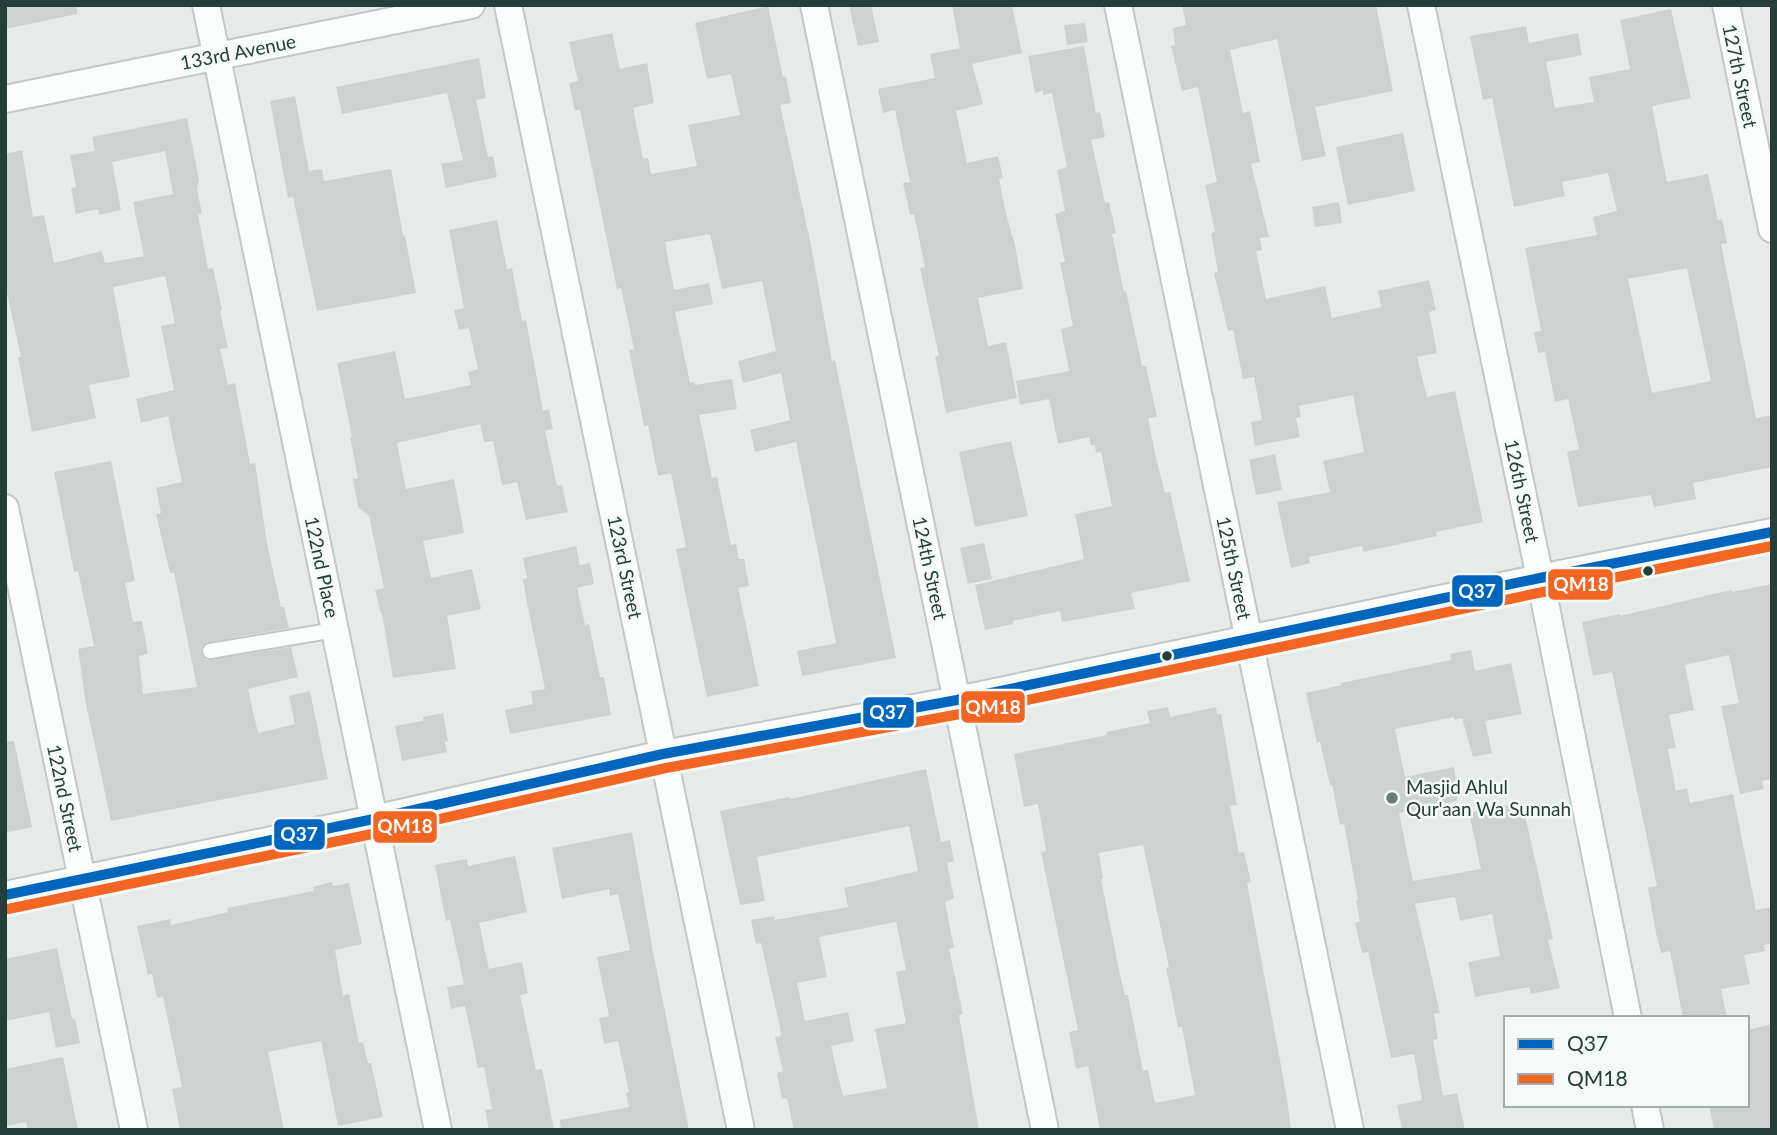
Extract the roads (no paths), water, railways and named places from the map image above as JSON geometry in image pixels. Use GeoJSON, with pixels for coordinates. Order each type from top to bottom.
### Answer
{"type":"FeatureCollection","features":[{"type":"Feature","properties":{"kind":"street","name":"122nd Place"},"geometry":{"type":"LineString","coordinates":[[206,5],[438,1130]]}},
{"type":"Feature","properties":{"kind":"street","name":"133rd Avenue"},"geometry":{"type":"LineString","coordinates":[[5,99],[471,5]]}},
{"type":"Feature","properties":{"kind":"street","name":"123rd Street"},"geometry":{"type":"LineString","coordinates":[[508,5],[741,1130]]}},
{"type":"Feature","properties":{"kind":"street","name":"124th Street"},"geometry":{"type":"LineString","coordinates":[[814,5],[1045,1130]]}},
{"type":"Feature","properties":{"kind":"street","name":"125th Street"},"geometry":{"type":"LineString","coordinates":[[1118,5],[1350,1130]]}},
{"type":"Feature","properties":{"kind":"street","name":"126th Street"},"geometry":{"type":"LineString","coordinates":[[1421,5],[1628,1016]]}},
{"type":"Feature","properties":{"kind":"street","name":"127th Street"},"geometry":{"type":"LineString","coordinates":[[1726,5],[1772,229]]}},
{"type":"Feature","properties":{"kind":"street","name":"122nd Street"},"geometry":{"type":"LineString","coordinates":[[5,508],[134,1130]]}},
{"type":"Feature","properties":{"kind":"street"},"geometry":{"type":"LineString","coordinates":[[5,895],[374,819],[663,754],[957,700],[1772,532]]}},
{"type":"Feature","properties":{"kind":"street"},"geometry":{"type":"LineString","coordinates":[[1645,1107],[1650,1130]]}},
{"type":"Feature","properties":{"kind":"lane"},"geometry":{"type":"LineString","coordinates":[[210,650],[335,630]]}},
{"type":"Feature","properties":{"kind":"place","name":"Masjid Ahlul Qur'aan Wa Sunnah"},"geometry":{"type":"Point","coordinates":[1392,798]}}]}
